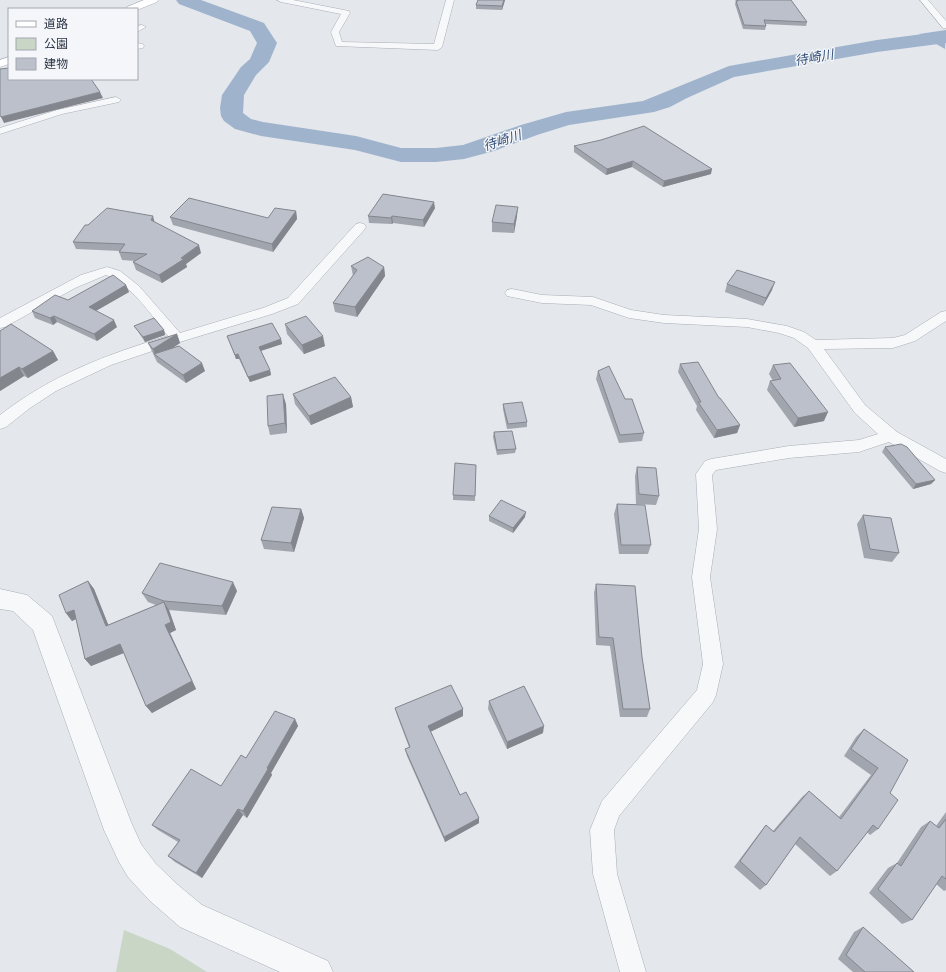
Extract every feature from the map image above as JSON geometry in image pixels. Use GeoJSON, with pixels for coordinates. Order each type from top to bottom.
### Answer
{"type":"FeatureCollection","features":[{"type":"Feature","properties":{"kind":"main road"},"geometry":{"type":"LineString","coordinates":[[133,8],[153,0]]}},
{"type":"Feature","properties":{"kind":"street"},"geometry":{"type":"LineString","coordinates":[[281,0],[346,13],[335,32],[339,44],[438,47],[450,0]]}},
{"type":"Feature","properties":{"kind":"street"},"geometry":{"type":"LineString","coordinates":[[924,0],[945,25]]}},
{"type":"Feature","properties":{"kind":"street"},"geometry":{"type":"LineString","coordinates":[[0,131],[60,112],[116,100]]}},
{"type":"Feature","properties":{"kind":"street"},"geometry":{"type":"LineString","coordinates":[[0,423],[39,395],[84,370],[176,339],[279,308],[293,301],[360,227]]}},
{"type":"Feature","properties":{"kind":"street"},"geometry":{"type":"LineString","coordinates":[[0,324],[87,277],[108,271],[118,274],[150,304],[176,339]]}},
{"type":"Feature","properties":{"kind":"street"},"geometry":{"type":"LineString","coordinates":[[512,293],[542,299],[593,301],[629,314],[664,318],[747,323],[782,328],[799,335],[813,344],[860,409],[891,436],[946,468]]}},
{"type":"Feature","properties":{"kind":"street"},"geometry":{"type":"LineString","coordinates":[[813,344],[893,343],[910,338],[946,315]]}},
{"type":"Feature","properties":{"kind":"street"},"geometry":{"type":"LineString","coordinates":[[633,972],[606,874],[602,830],[610,809],[706,695],[713,664],[701,577],[708,529],[704,474],[711,465],[789,452],[860,446],[891,436]]}},
{"type":"Feature","properties":{"kind":"street"},"geometry":{"type":"LineString","coordinates":[[0,599],[19,602],[43,624],[119,830],[132,857],[144,873],[174,903],[191,916],[317,972]]}},
{"type":"Feature","properties":{"kind":"green space"},"geometry":{"type":"Polygon","coordinates":[[[124,930],[170,949],[207,972],[116,972],[124,930]]]}},
{"type":"Feature","properties":{"kind":"water"},"geometry":{"type":"Polygon","coordinates":[[[946,30],[945,49],[919,34],[946,30]]]}},
{"type":"Feature","properties":{"kind":"building"},"geometry":{"type":"Polygon","coordinates":[[[478,0],[504,0],[502,6],[476,5],[478,0]]]}},
{"type":"Feature","properties":{"kind":"building"},"geometry":{"type":"Polygon","coordinates":[[[791,0],[807,22],[764,20],[766,26],[744,25],[736,1],[791,0]]]}},
{"type":"Feature","properties":{"kind":"building"},"geometry":{"type":"Polygon","coordinates":[[[8,68],[8,80],[92,80],[100,92],[1,117],[0,69],[8,68]]]}},
{"type":"Feature","properties":{"kind":"building"},"geometry":{"type":"Polygon","coordinates":[[[644,126],[712,169],[664,181],[633,161],[607,169],[574,146],[601,140],[644,126]]]}},
{"type":"Feature","properties":{"kind":"building"},"geometry":{"type":"Polygon","coordinates":[[[383,194],[434,202],[423,220],[392,216],[391,218],[368,216],[383,194]]]}},
{"type":"Feature","properties":{"kind":"building"},"geometry":{"type":"Polygon","coordinates":[[[189,198],[268,218],[275,208],[296,211],[272,244],[170,217],[189,198]]]}},
{"type":"Feature","properties":{"kind":"building"},"geometry":{"type":"Polygon","coordinates":[[[496,205],[518,207],[514,224],[492,222],[496,205]]]}},
{"type":"Feature","properties":{"kind":"building"},"geometry":{"type":"Polygon","coordinates":[[[107,208],[153,216],[151,220],[199,245],[181,258],[184,259],[159,275],[133,262],[147,254],[119,252],[125,244],[73,242],[85,225],[88,225],[107,208]]]}},
{"type":"Feature","properties":{"kind":"building"},"geometry":{"type":"Polygon","coordinates":[[[368,257],[384,267],[355,307],[333,303],[357,270],[351,266],[368,257]]]}},
{"type":"Feature","properties":{"kind":"building"},"geometry":{"type":"Polygon","coordinates":[[[737,270],[775,282],[766,298],[727,284],[737,270]]]}},
{"type":"Feature","properties":{"kind":"building"},"geometry":{"type":"Polygon","coordinates":[[[113,275],[126,285],[89,307],[114,320],[94,334],[54,316],[50,318],[32,311],[55,295],[68,300],[113,275]]]}},
{"type":"Feature","properties":{"kind":"building"},"geometry":{"type":"Polygon","coordinates":[[[306,316],[323,336],[302,345],[285,324],[306,316]]]}},
{"type":"Feature","properties":{"kind":"building"},"geometry":{"type":"Polygon","coordinates":[[[154,318],[164,330],[143,337],[134,326],[154,318]]]}},
{"type":"Feature","properties":{"kind":"building"},"geometry":{"type":"Polygon","coordinates":[[[272,323],[281,339],[259,347],[270,370],[248,377],[238,354],[235,355],[227,336],[272,323]]]}},
{"type":"Feature","properties":{"kind":"building"},"geometry":{"type":"Polygon","coordinates":[[[11,324],[53,351],[22,369],[19,367],[0,378],[0,331],[11,324]]]}},
{"type":"Feature","properties":{"kind":"building"},"geometry":{"type":"Polygon","coordinates":[[[177,334],[153,349],[148,343],[177,334]]]}},
{"type":"Feature","properties":{"kind":"building"},"geometry":{"type":"Polygon","coordinates":[[[179,346],[202,363],[183,375],[154,354],[179,346]]]}},
{"type":"Feature","properties":{"kind":"building"},"geometry":{"type":"Polygon","coordinates":[[[698,362],[719,398],[740,425],[717,430],[698,402],[701,402],[680,364],[698,362]]]}},
{"type":"Feature","properties":{"kind":"building"},"geometry":{"type":"Polygon","coordinates":[[[790,363],[828,412],[798,418],[770,381],[781,379],[773,365],[790,363]]]}},
{"type":"Feature","properties":{"kind":"building"},"geometry":{"type":"Polygon","coordinates":[[[609,366],[625,399],[632,399],[644,433],[620,435],[598,371],[609,366]]]}},
{"type":"Feature","properties":{"kind":"building"},"geometry":{"type":"Polygon","coordinates":[[[335,377],[351,397],[309,416],[293,394],[335,377]]]}},
{"type":"Feature","properties":{"kind":"building"},"geometry":{"type":"Polygon","coordinates":[[[283,394],[285,423],[268,426],[267,396],[283,394]]]}},
{"type":"Feature","properties":{"kind":"building"},"geometry":{"type":"Polygon","coordinates":[[[522,402],[527,422],[508,424],[503,404],[522,402]]]}},
{"type":"Feature","properties":{"kind":"building"},"geometry":{"type":"Polygon","coordinates":[[[512,431],[516,449],[497,450],[494,432],[512,431]]]}},
{"type":"Feature","properties":{"kind":"building"},"geometry":{"type":"Polygon","coordinates":[[[901,444],[907,447],[935,480],[916,484],[885,447],[901,444]]]}},
{"type":"Feature","properties":{"kind":"building"},"geometry":{"type":"Polygon","coordinates":[[[455,463],[476,465],[475,496],[453,495],[455,463]]]}},
{"type":"Feature","properties":{"kind":"building"},"geometry":{"type":"Polygon","coordinates":[[[637,467],[656,468],[659,496],[639,494],[637,467]]]}},
{"type":"Feature","properties":{"kind":"building"},"geometry":{"type":"Polygon","coordinates":[[[501,500],[526,512],[513,528],[489,516],[501,500]]]}},
{"type":"Feature","properties":{"kind":"building"},"geometry":{"type":"Polygon","coordinates":[[[617,504],[645,505],[651,545],[621,545],[617,504]]]}},
{"type":"Feature","properties":{"kind":"building"},"geometry":{"type":"Polygon","coordinates":[[[272,507],[301,509],[291,543],[261,540],[272,507]]]}},
{"type":"Feature","properties":{"kind":"building"},"geometry":{"type":"Polygon","coordinates":[[[863,515],[891,518],[899,553],[870,549],[863,515]]]}},
{"type":"Feature","properties":{"kind":"building"},"geometry":{"type":"Polygon","coordinates":[[[160,563],[233,582],[222,606],[164,601],[142,593],[160,563]]]}},
{"type":"Feature","properties":{"kind":"building"},"geometry":{"type":"Polygon","coordinates":[[[88,581],[106,626],[164,602],[171,622],[165,625],[192,681],[146,706],[120,644],[85,659],[74,610],[66,613],[59,595],[88,581]]]}},
{"type":"Feature","properties":{"kind":"building"},"geometry":{"type":"Polygon","coordinates":[[[596,584],[635,586],[642,657],[650,709],[623,709],[613,638],[599,637],[596,584]]]}},
{"type":"Feature","properties":{"kind":"building"},"geometry":{"type":"Polygon","coordinates":[[[451,685],[463,709],[428,726],[460,795],[466,792],[479,818],[444,837],[405,749],[410,747],[395,708],[451,685]]]}},
{"type":"Feature","properties":{"kind":"building"},"geometry":{"type":"Polygon","coordinates":[[[524,686],[544,726],[507,742],[489,701],[524,686]]]}},
{"type":"Feature","properties":{"kind":"building"},"geometry":{"type":"Polygon","coordinates":[[[275,711],[295,719],[243,811],[238,809],[196,873],[168,856],[180,840],[152,825],[191,769],[221,786],[241,755],[246,758],[275,711]]]}},
{"type":"Feature","properties":{"kind":"building"},"geometry":{"type":"Polygon","coordinates":[[[864,729],[908,760],[890,793],[898,800],[878,829],[873,825],[837,871],[800,837],[766,885],[740,861],[766,825],[774,832],[809,791],[841,819],[878,768],[851,749],[864,729]]]}},
{"type":"Feature","properties":{"kind":"building"},"geometry":{"type":"Polygon","coordinates":[[[946,819],[946,879],[942,876],[912,920],[878,889],[897,863],[901,866],[930,821],[939,828],[946,819]]]}},
{"type":"Feature","properties":{"kind":"building"},"geometry":{"type":"Polygon","coordinates":[[[863,927],[914,972],[865,972],[846,955],[863,927]]]}},
{"type":"Feature","properties":{"kind":"waterway","name":"待崎川"},"geometry":{"type":"LineString","coordinates":[[185,0],[257,27],[267,43],[259,62],[248,71],[233,95],[231,108],[232,116],[243,124],[261,129],[356,143],[401,155],[436,155],[464,152],[566,119],[646,107],[662,102],[679,93],[729,72],[877,46],[946,37]]}}]}
